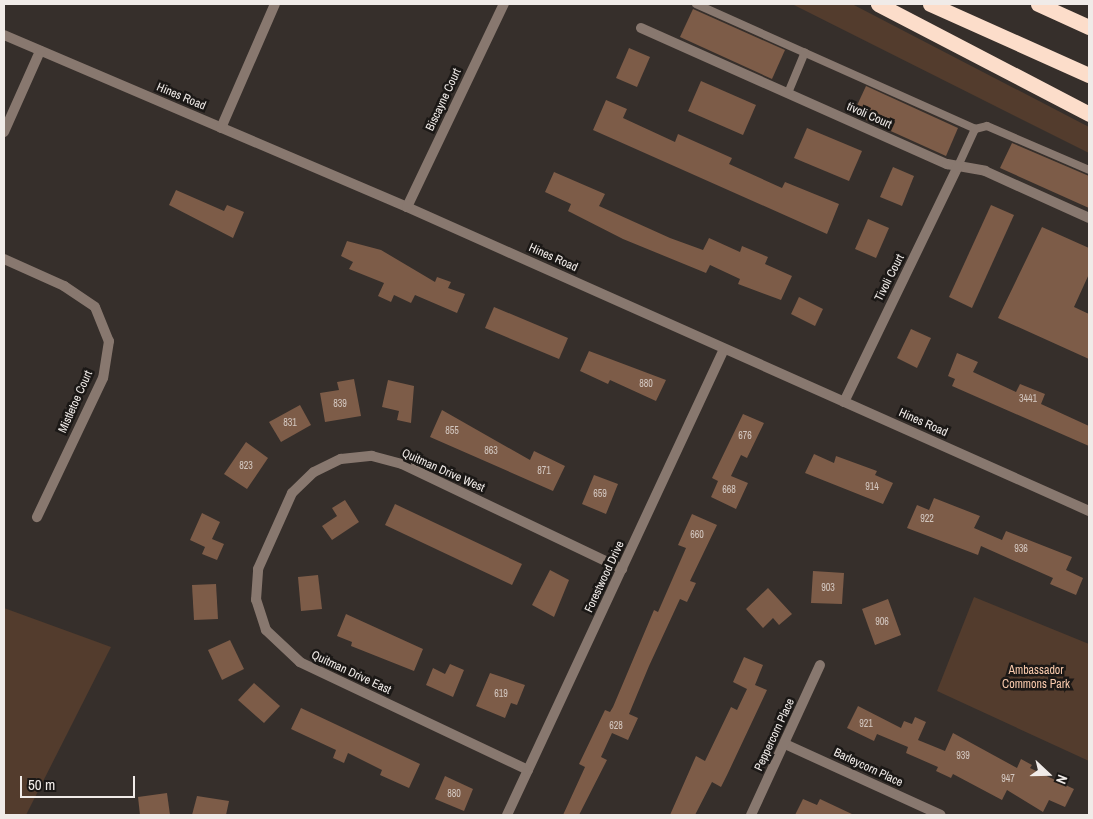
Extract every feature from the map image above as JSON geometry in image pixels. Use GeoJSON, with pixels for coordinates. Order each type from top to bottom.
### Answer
{"type":"FeatureCollection","features":[{"type":"Feature","properties":{"kind":"highway"},"geometry":{"type":"LineString","coordinates":[[878,4],[1089,114]]}},
{"type":"Feature","properties":{"kind":"highway"},"geometry":{"type":"LineString","coordinates":[[930,4],[1089,75]]}},
{"type":"Feature","properties":{"kind":"highway"},"geometry":{"type":"LineString","coordinates":[[1038,4],[1089,27]]}},
{"type":"Feature","properties":{"kind":"street"},"geometry":{"type":"LineString","coordinates":[[221,128],[275,4]]}},
{"type":"Feature","properties":{"kind":"street","name":"Biscayne Court"},"geometry":{"type":"LineString","coordinates":[[407,207],[504,4]]}},
{"type":"Feature","properties":{"kind":"street","name":"tivoli Court"},"geometry":{"type":"LineString","coordinates":[[641,28],[958,166],[985,171],[1089,218]]}},
{"type":"Feature","properties":{"kind":"street","name":"Hines Road"},"geometry":{"type":"LineString","coordinates":[[4,35],[407,207],[1089,511]]}},
{"type":"Feature","properties":{"kind":"street"},"geometry":{"type":"LineString","coordinates":[[4,132],[40,51]]}},
{"type":"Feature","properties":{"kind":"street","name":"Tivoli Court"},"geometry":{"type":"LineString","coordinates":[[844,402],[958,166]]}},
{"type":"Feature","properties":{"kind":"street","name":"Mistletoe Court"},"geometry":{"type":"LineString","coordinates":[[4,258],[64,286],[95,307],[109,341],[103,378],[37,517]]}},
{"type":"Feature","properties":{"kind":"street","name":"Forestwood Drive"},"geometry":{"type":"LineString","coordinates":[[508,815],[724,349]]}},
{"type":"Feature","properties":{"kind":"street","name":"Quitman Drive West"},"geometry":{"type":"LineString","coordinates":[[275,531],[292,494],[314,472],[342,459],[372,456],[402,464],[622,569]]}},
{"type":"Feature","properties":{"kind":"street","name":"Quitman Drive East"},"geometry":{"type":"LineString","coordinates":[[275,531],[258,569],[256,600],[266,630],[300,662],[528,770]]}},
{"type":"Feature","properties":{"kind":"street","name":"Peppercorn Place"},"geometry":{"type":"LineString","coordinates":[[751,815],[820,665]]}},
{"type":"Feature","properties":{"kind":"street","name":"Barleycorn Place"},"geometry":{"type":"LineString","coordinates":[[785,744],[941,815]]}},
{"type":"Feature","properties":{"kind":"lane"},"geometry":{"type":"LineString","coordinates":[[696,4],[975,129],[998,128],[1089,170]]}},
{"type":"Feature","properties":{"kind":"lane"},"geometry":{"type":"LineString","coordinates":[[788,93],[805,52]]}},
{"type":"Feature","properties":{"kind":"lane"},"geometry":{"type":"LineString","coordinates":[[958,166],[975,129]]}},
{"type":"Feature","properties":{"kind":"green space"},"geometry":{"type":"Polygon","coordinates":[[[792,4],[852,4],[1089,127],[1089,153],[792,4]]]}},
{"type":"Feature","properties":{"kind":"green space","name":"Ambassador Commons Park"},"geometry":{"type":"Polygon","coordinates":[[[974,597],[1089,644],[1089,761],[937,691],[974,597]]]}},
{"type":"Feature","properties":{"kind":"green space"},"geometry":{"type":"Polygon","coordinates":[[[4,608],[111,647],[26,815],[4,815],[4,608]]]}},
{"type":"Feature","properties":{"kind":"building"},"geometry":{"type":"Polygon","coordinates":[[[693,9],[785,50],[772,79],[680,37],[693,9]]]}},
{"type":"Feature","properties":{"kind":"building"},"geometry":{"type":"Polygon","coordinates":[[[629,48],[650,57],[637,87],[616,78],[629,48]]]}},
{"type":"Feature","properties":{"kind":"building"},"geometry":{"type":"Polygon","coordinates":[[[701,81],[756,105],[743,135],[688,111],[701,81]]]}},
{"type":"Feature","properties":{"kind":"building"},"geometry":{"type":"Polygon","coordinates":[[[866,86],[958,128],[946,156],[853,114],[866,86]]]}},
{"type":"Feature","properties":{"kind":"building"},"geometry":{"type":"Polygon","coordinates":[[[606,100],[627,109],[623,118],[675,142],[678,134],[732,158],[729,164],[782,188],[785,182],[839,204],[827,234],[593,130],[606,100]]]}},
{"type":"Feature","properties":{"kind":"building"},"geometry":{"type":"Polygon","coordinates":[[[807,128],[862,151],[849,181],[794,158],[807,128]]]}},
{"type":"Feature","properties":{"kind":"building"},"geometry":{"type":"Polygon","coordinates":[[[1012,143],[1089,176],[1089,208],[1000,168],[1012,143]]]}},
{"type":"Feature","properties":{"kind":"building"},"geometry":{"type":"Polygon","coordinates":[[[893,167],[914,176],[902,206],[880,197],[893,167]]]}},
{"type":"Feature","properties":{"kind":"building"},"geometry":{"type":"Polygon","coordinates":[[[554,172],[605,194],[599,206],[670,238],[703,250],[709,238],[740,252],[742,246],[768,257],[765,264],[792,276],[781,300],[738,284],[740,279],[710,265],[706,273],[623,239],[568,211],[571,204],[545,192],[554,172]]]}},
{"type":"Feature","properties":{"kind":"building"},"geometry":{"type":"Polygon","coordinates":[[[176,190],[224,211],[227,205],[244,212],[233,238],[169,205],[176,190]]]}},
{"type":"Feature","properties":{"kind":"building"},"geometry":{"type":"Polygon","coordinates":[[[991,205],[1014,215],[972,308],[949,297],[991,205]]]}},
{"type":"Feature","properties":{"kind":"building"},"geometry":{"type":"Polygon","coordinates":[[[868,219],[889,228],[876,258],[855,249],[868,219]]]}},
{"type":"Feature","properties":{"kind":"building"},"geometry":{"type":"Polygon","coordinates":[[[1042,227],[1089,248],[1089,274],[1074,307],[1089,314],[1089,359],[998,318],[1042,227]]]}},
{"type":"Feature","properties":{"kind":"building"},"geometry":{"type":"Polygon","coordinates":[[[347,241],[381,250],[435,282],[437,277],[451,282],[448,288],[465,294],[457,313],[415,295],[411,303],[394,295],[391,302],[378,296],[384,283],[349,269],[353,262],[341,256],[347,241]]]}},
{"type":"Feature","properties":{"kind":"building"},"geometry":{"type":"Polygon","coordinates":[[[799,297],[823,309],[815,326],[791,314],[799,297]]]}},
{"type":"Feature","properties":{"kind":"building"},"geometry":{"type":"Polygon","coordinates":[[[494,307],[568,338],[559,359],[485,328],[494,307]]]}},
{"type":"Feature","properties":{"kind":"building"},"geometry":{"type":"Polygon","coordinates":[[[911,329],[931,338],[917,368],[897,358],[911,329]]]}},
{"type":"Feature","properties":{"kind":"building"},"geometry":{"type":"Polygon","coordinates":[[[589,351],[666,380],[656,401],[610,380],[608,384],[580,371],[589,351]]]}},
{"type":"Feature","properties":{"kind":"building"},"geometry":{"type":"Polygon","coordinates":[[[957,353],[978,362],[973,372],[1016,392],[1020,384],[1045,394],[1041,404],[1089,426],[1089,446],[952,386],[955,379],[948,376],[957,353]]]}},
{"type":"Feature","properties":{"kind":"building"},"geometry":{"type":"Polygon","coordinates":[[[354,379],[361,416],[325,422],[320,393],[339,390],[337,382],[354,379]]]}},
{"type":"Feature","properties":{"kind":"building"},"geometry":{"type":"Polygon","coordinates":[[[388,380],[414,386],[411,423],[397,420],[399,411],[382,407],[388,380]]]}},
{"type":"Feature","properties":{"kind":"building"},"geometry":{"type":"Polygon","coordinates":[[[300,405],[311,425],[281,442],[269,422],[300,405]]]}},
{"type":"Feature","properties":{"kind":"building"},"geometry":{"type":"Polygon","coordinates":[[[442,410],[530,460],[534,451],[565,466],[553,491],[430,437],[442,410]]]}},
{"type":"Feature","properties":{"kind":"building"},"geometry":{"type":"Polygon","coordinates":[[[743,414],[764,423],[747,458],[741,455],[731,476],[748,483],[736,509],[711,497],[718,481],[712,478],[743,414]]]}},
{"type":"Feature","properties":{"kind":"building"},"geometry":{"type":"Polygon","coordinates":[[[246,442],[268,458],[247,489],[224,474],[246,442]]]}},
{"type":"Feature","properties":{"kind":"building"},"geometry":{"type":"Polygon","coordinates":[[[814,454],[834,463],[836,456],[877,471],[875,475],[893,483],[883,504],[805,473],[814,454]]]}},
{"type":"Feature","properties":{"kind":"building"},"geometry":{"type":"Polygon","coordinates":[[[594,475],[618,484],[606,514],[582,504],[594,475]]]}},
{"type":"Feature","properties":{"kind":"building"},"geometry":{"type":"Polygon","coordinates":[[[934,498],[980,516],[974,528],[1002,540],[1006,531],[1072,557],[1066,570],[1083,578],[1076,595],[1050,584],[1053,578],[981,546],[978,555],[907,528],[917,505],[929,510],[934,498]]]}},
{"type":"Feature","properties":{"kind":"building"},"geometry":{"type":"Polygon","coordinates":[[[345,500],[359,522],[332,540],[322,526],[337,516],[332,508],[345,500]]]}},
{"type":"Feature","properties":{"kind":"building"},"geometry":{"type":"Polygon","coordinates":[[[395,504],[522,564],[512,585],[385,525],[395,504]]]}},
{"type":"Feature","properties":{"kind":"building"},"geometry":{"type":"Polygon","coordinates":[[[202,513],[220,522],[212,539],[224,544],[217,560],[202,554],[205,547],[190,540],[202,513]]]}},
{"type":"Feature","properties":{"kind":"building"},"geometry":{"type":"Polygon","coordinates":[[[692,514],[717,525],[690,581],[696,583],[687,602],[680,599],[649,666],[629,714],[638,718],[628,740],[612,733],[601,757],[607,760],[579,815],[563,815],[585,767],[579,764],[605,710],[610,712],[613,707],[654,610],[658,612],[686,548],[678,545],[692,514]]]}},
{"type":"Feature","properties":{"kind":"building"},"geometry":{"type":"Polygon","coordinates":[[[550,570],[569,580],[554,617],[532,605],[550,570]]]}},
{"type":"Feature","properties":{"kind":"building"},"geometry":{"type":"Polygon","coordinates":[[[813,571],[844,573],[842,604],[811,603],[813,571]]]}},
{"type":"Feature","properties":{"kind":"building"},"geometry":{"type":"Polygon","coordinates":[[[318,575],[322,609],[301,611],[298,577],[318,575]]]}},
{"type":"Feature","properties":{"kind":"building"},"geometry":{"type":"Polygon","coordinates":[[[216,584],[218,619],[194,620],[192,585],[216,584]]]}},
{"type":"Feature","properties":{"kind":"building"},"geometry":{"type":"Polygon","coordinates":[[[768,588],[792,614],[779,625],[773,618],[763,628],[746,609],[768,588]]]}},
{"type":"Feature","properties":{"kind":"building"},"geometry":{"type":"Polygon","coordinates":[[[888,599],[901,635],[875,645],[862,609],[888,599]]]}},
{"type":"Feature","properties":{"kind":"building"},"geometry":{"type":"Polygon","coordinates":[[[346,614],[423,649],[414,671],[351,646],[352,642],[337,636],[346,614]]]}},
{"type":"Feature","properties":{"kind":"building"},"geometry":{"type":"Polygon","coordinates":[[[230,640],[244,669],[222,680],[208,650],[230,640]]]}},
{"type":"Feature","properties":{"kind":"building"},"geometry":{"type":"Polygon","coordinates":[[[744,657],[763,665],[755,685],[767,690],[721,787],[712,782],[695,815],[670,815],[696,756],[705,761],[731,707],[737,710],[747,689],[733,682],[744,657]]]}},
{"type":"Feature","properties":{"kind":"building"},"geometry":{"type":"Polygon","coordinates":[[[450,664],[464,670],[453,697],[426,685],[433,668],[445,674],[450,664]]]}},
{"type":"Feature","properties":{"kind":"building"},"geometry":{"type":"Polygon","coordinates":[[[490,673],[525,685],[517,705],[511,703],[505,718],[476,706],[490,673]]]}},
{"type":"Feature","properties":{"kind":"building"},"geometry":{"type":"Polygon","coordinates":[[[254,683],[280,706],[264,723],[238,700],[254,683]]]}},
{"type":"Feature","properties":{"kind":"building"},"geometry":{"type":"Polygon","coordinates":[[[858,706],[901,728],[904,721],[912,724],[915,717],[926,722],[918,740],[945,751],[953,733],[1017,768],[1021,759],[1032,765],[1030,768],[1074,789],[1065,807],[1049,800],[1043,812],[1007,790],[1002,800],[953,774],[951,778],[936,771],[938,767],[906,753],[908,747],[877,734],[874,741],[847,728],[858,706]]]}},
{"type":"Feature","properties":{"kind":"building"},"geometry":{"type":"Polygon","coordinates":[[[301,708],[420,764],[409,788],[380,775],[382,770],[348,753],[344,763],[333,758],[336,750],[291,729],[301,708]]]}},
{"type":"Feature","properties":{"kind":"building"},"geometry":{"type":"Polygon","coordinates":[[[445,776],[473,789],[464,811],[435,799],[445,776]]]}},
{"type":"Feature","properties":{"kind":"building"},"geometry":{"type":"Polygon","coordinates":[[[167,793],[170,815],[140,815],[138,797],[167,793]]]}},
{"type":"Feature","properties":{"kind":"building"},"geometry":{"type":"Polygon","coordinates":[[[197,796],[229,801],[226,815],[192,815],[197,796]]]}},
{"type":"Feature","properties":{"kind":"building"},"geometry":{"type":"Polygon","coordinates":[[[803,799],[817,805],[820,799],[854,815],[795,815],[803,799]]]}}]}
